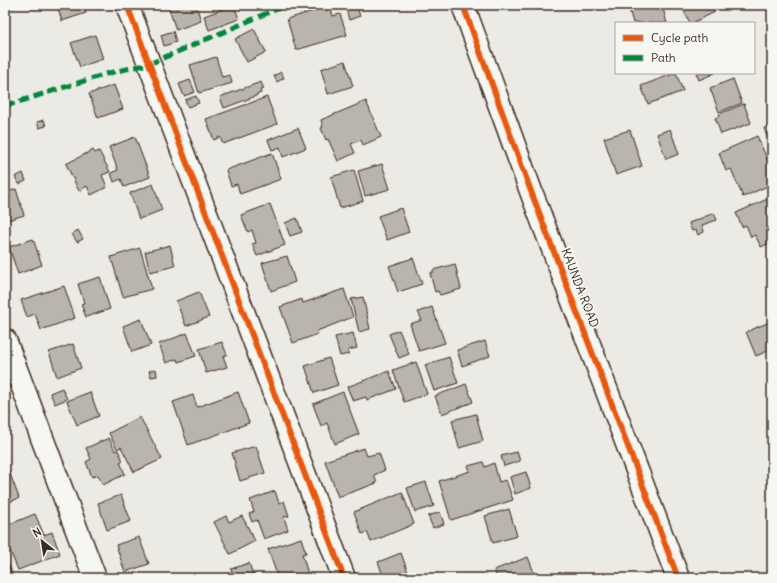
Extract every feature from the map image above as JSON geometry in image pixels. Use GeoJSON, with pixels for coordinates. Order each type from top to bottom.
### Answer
{"type":"FeatureCollection","features":[{"type":"Feature","properties":{"kind":"street"},"geometry":{"type":"LineString","coordinates":[[127,5],[344,578]]}},
{"type":"Feature","properties":{"kind":"street","name":"KAUNDA ROAD"},"geometry":{"type":"LineString","coordinates":[[463,5],[532,194],[678,578]]}},
{"type":"Feature","properties":{"kind":"street"},"geometry":{"type":"LineString","coordinates":[[5,340],[95,578]]}},
{"type":"Feature","properties":{"kind":"building"},"geometry":{"type":"Polygon","coordinates":[[[57,5],[84,5],[86,13],[62,21],[57,5]]]}},
{"type":"Feature","properties":{"kind":"building"},"geometry":{"type":"Polygon","coordinates":[[[196,5],[201,21],[176,30],[168,6],[196,5]]]}},
{"type":"Feature","properties":{"kind":"building"},"geometry":{"type":"Polygon","coordinates":[[[234,5],[239,19],[209,30],[204,16],[234,5]]]}},
{"type":"Feature","properties":{"kind":"building"},"geometry":{"type":"Polygon","coordinates":[[[345,5],[356,5],[360,16],[349,20],[345,5]]]}},
{"type":"Feature","properties":{"kind":"building"},"geometry":{"type":"Polygon","coordinates":[[[628,5],[662,5],[667,22],[639,22],[633,22],[628,5]]]}},
{"type":"Feature","properties":{"kind":"building"},"geometry":{"type":"Polygon","coordinates":[[[681,5],[711,5],[715,12],[694,22],[690,22],[681,5]]]}},
{"type":"Feature","properties":{"kind":"building"},"geometry":{"type":"Polygon","coordinates":[[[330,6],[333,16],[340,14],[347,35],[296,50],[287,19],[330,6]]]}},
{"type":"Feature","properties":{"kind":"building"},"geometry":{"type":"Polygon","coordinates":[[[254,29],[266,52],[247,62],[235,39],[254,29]]]}},
{"type":"Feature","properties":{"kind":"building"},"geometry":{"type":"Polygon","coordinates":[[[173,31],[176,42],[164,46],[161,35],[173,31]]]}},
{"type":"Feature","properties":{"kind":"building"},"geometry":{"type":"Polygon","coordinates":[[[95,35],[103,59],[80,67],[71,43],[95,35]]]}},
{"type":"Feature","properties":{"kind":"building"},"geometry":{"type":"Polygon","coordinates":[[[216,57],[222,77],[230,75],[232,83],[199,93],[190,65],[216,57]]]}},
{"type":"Feature","properties":{"kind":"building"},"geometry":{"type":"Polygon","coordinates":[[[345,61],[353,86],[328,94],[321,69],[345,61]]]}},
{"type":"Feature","properties":{"kind":"building"},"geometry":{"type":"Polygon","coordinates":[[[281,72],[284,78],[277,82],[274,76],[281,72]]]}},
{"type":"Feature","properties":{"kind":"building"},"geometry":{"type":"Polygon","coordinates":[[[672,74],[676,74],[683,91],[648,104],[641,86],[672,74]]]}},
{"type":"Feature","properties":{"kind":"building"},"geometry":{"type":"Polygon","coordinates":[[[696,74],[713,74],[699,80],[696,74]]]}},
{"type":"Feature","properties":{"kind":"building"},"geometry":{"type":"Polygon","coordinates":[[[733,79],[742,103],[719,112],[710,88],[733,79]]]}},
{"type":"Feature","properties":{"kind":"building"},"geometry":{"type":"Polygon","coordinates":[[[190,80],[195,92],[184,96],[179,84],[190,80]]]}},
{"type":"Feature","properties":{"kind":"building"},"geometry":{"type":"Polygon","coordinates":[[[261,82],[264,89],[260,90],[261,93],[224,108],[220,97],[261,82]]]}},
{"type":"Feature","properties":{"kind":"building"},"geometry":{"type":"Polygon","coordinates":[[[114,85],[123,109],[98,118],[89,94],[114,85]]]}},
{"type":"Feature","properties":{"kind":"building"},"geometry":{"type":"Polygon","coordinates":[[[196,96],[199,103],[188,107],[185,100],[196,96]]]}},
{"type":"Feature","properties":{"kind":"building"},"geometry":{"type":"Polygon","coordinates":[[[267,97],[277,124],[223,144],[220,137],[214,140],[206,119],[267,97]]]}},
{"type":"Feature","properties":{"kind":"building"},"geometry":{"type":"Polygon","coordinates":[[[366,101],[381,137],[363,145],[361,140],[351,144],[355,153],[338,161],[321,128],[323,127],[321,120],[366,101]]]}},
{"type":"Feature","properties":{"kind":"building"},"geometry":{"type":"Polygon","coordinates":[[[744,104],[751,123],[721,134],[715,118],[720,116],[719,114],[744,104]]]}},
{"type":"Feature","properties":{"kind":"building"},"geometry":{"type":"Polygon","coordinates":[[[44,120],[46,126],[39,128],[37,122],[44,120]]]}},
{"type":"Feature","properties":{"kind":"building"},"geometry":{"type":"Polygon","coordinates":[[[772,125],[772,151],[764,128],[772,125]]]}},
{"type":"Feature","properties":{"kind":"building"},"geometry":{"type":"Polygon","coordinates":[[[298,128],[306,148],[283,157],[280,147],[272,150],[268,140],[298,128]]]}},
{"type":"Feature","properties":{"kind":"building"},"geometry":{"type":"Polygon","coordinates":[[[670,129],[679,154],[666,159],[657,134],[670,129]]]}},
{"type":"Feature","properties":{"kind":"building"},"geometry":{"type":"Polygon","coordinates":[[[630,130],[642,166],[616,175],[604,138],[630,130]]]}},
{"type":"Feature","properties":{"kind":"building"},"geometry":{"type":"Polygon","coordinates":[[[757,136],[772,170],[772,184],[743,197],[731,169],[726,171],[719,153],[757,136]]]}},
{"type":"Feature","properties":{"kind":"building"},"geometry":{"type":"Polygon","coordinates":[[[135,137],[150,177],[124,187],[121,179],[114,182],[111,173],[118,170],[109,147],[135,137]]]}},
{"type":"Feature","properties":{"kind":"building"},"geometry":{"type":"Polygon","coordinates":[[[93,150],[95,153],[99,151],[110,172],[102,175],[107,187],[91,195],[87,186],[79,191],[66,164],[93,150]]]}},
{"type":"Feature","properties":{"kind":"building"},"geometry":{"type":"Polygon","coordinates":[[[272,153],[281,179],[240,194],[237,184],[231,186],[226,170],[272,153]]]}},
{"type":"Feature","properties":{"kind":"building"},"geometry":{"type":"Polygon","coordinates":[[[382,164],[390,189],[365,196],[358,171],[382,164]]]}},
{"type":"Feature","properties":{"kind":"building"},"geometry":{"type":"Polygon","coordinates":[[[354,170],[363,201],[340,208],[331,177],[354,170]]]}},
{"type":"Feature","properties":{"kind":"building"},"geometry":{"type":"Polygon","coordinates":[[[23,173],[26,181],[19,184],[15,177],[23,173]]]}},
{"type":"Feature","properties":{"kind":"building"},"geometry":{"type":"Polygon","coordinates":[[[153,184],[162,210],[139,219],[130,193],[153,184]]]}},
{"type":"Feature","properties":{"kind":"building"},"geometry":{"type":"Polygon","coordinates":[[[16,189],[24,215],[5,221],[5,193],[16,189]]]}},
{"type":"Feature","properties":{"kind":"building"},"geometry":{"type":"Polygon","coordinates":[[[772,197],[772,242],[761,247],[755,235],[751,237],[746,225],[742,227],[736,213],[772,197]]]}},
{"type":"Feature","properties":{"kind":"building"},"geometry":{"type":"Polygon","coordinates":[[[270,204],[285,245],[257,256],[252,244],[256,243],[252,230],[248,232],[241,215],[270,204]]]}},
{"type":"Feature","properties":{"kind":"building"},"geometry":{"type":"Polygon","coordinates":[[[401,208],[409,232],[387,240],[378,216],[401,208]]]}},
{"type":"Feature","properties":{"kind":"building"},"geometry":{"type":"Polygon","coordinates":[[[714,213],[717,220],[702,225],[704,232],[698,235],[696,230],[692,231],[689,223],[714,213]]]}},
{"type":"Feature","properties":{"kind":"building"},"geometry":{"type":"Polygon","coordinates":[[[297,218],[302,232],[290,236],[285,223],[297,218]]]}},
{"type":"Feature","properties":{"kind":"building"},"geometry":{"type":"Polygon","coordinates":[[[78,230],[83,239],[77,242],[72,234],[78,230]]]}},
{"type":"Feature","properties":{"kind":"building"},"geometry":{"type":"Polygon","coordinates":[[[33,239],[42,265],[18,274],[9,247],[33,239]]]}},
{"type":"Feature","properties":{"kind":"building"},"geometry":{"type":"Polygon","coordinates":[[[170,245],[175,266],[150,272],[145,252],[170,245]]]}},
{"type":"Feature","properties":{"kind":"building"},"geometry":{"type":"Polygon","coordinates":[[[140,248],[152,289],[123,297],[111,257],[140,248]]]}},
{"type":"Feature","properties":{"kind":"building"},"geometry":{"type":"Polygon","coordinates":[[[287,256],[295,282],[271,291],[262,263],[287,256]]]}},
{"type":"Feature","properties":{"kind":"building"},"geometry":{"type":"Polygon","coordinates":[[[413,258],[422,284],[398,292],[389,266],[413,258]]]}},
{"type":"Feature","properties":{"kind":"building"},"geometry":{"type":"Polygon","coordinates":[[[455,264],[461,289],[440,295],[438,291],[435,292],[430,273],[433,273],[433,270],[455,264]]]}},
{"type":"Feature","properties":{"kind":"building"},"geometry":{"type":"Polygon","coordinates":[[[100,277],[110,309],[86,317],[81,304],[84,303],[78,284],[100,277]]]}},
{"type":"Feature","properties":{"kind":"building"},"geometry":{"type":"Polygon","coordinates":[[[64,286],[75,318],[41,330],[35,314],[27,317],[21,300],[64,286]]]}},
{"type":"Feature","properties":{"kind":"building"},"geometry":{"type":"Polygon","coordinates":[[[344,289],[353,317],[317,331],[318,334],[293,343],[280,307],[302,299],[303,303],[344,289]]]}},
{"type":"Feature","properties":{"kind":"building"},"geometry":{"type":"Polygon","coordinates":[[[199,292],[209,317],[186,326],[176,301],[199,292]]]}},
{"type":"Feature","properties":{"kind":"building"},"geometry":{"type":"Polygon","coordinates":[[[363,297],[370,329],[359,332],[351,299],[363,297]]]}},
{"type":"Feature","properties":{"kind":"building"},"geometry":{"type":"Polygon","coordinates":[[[432,307],[445,343],[419,351],[410,324],[422,320],[418,312],[432,307]]]}},
{"type":"Feature","properties":{"kind":"building"},"geometry":{"type":"Polygon","coordinates":[[[141,319],[151,345],[132,352],[123,326],[141,319]]]}},
{"type":"Feature","properties":{"kind":"building"},"geometry":{"type":"Polygon","coordinates":[[[772,321],[772,349],[756,356],[746,332],[772,321]]]}},
{"type":"Feature","properties":{"kind":"building"},"geometry":{"type":"Polygon","coordinates":[[[399,330],[409,354],[399,358],[389,334],[399,330]]]}},
{"type":"Feature","properties":{"kind":"building"},"geometry":{"type":"Polygon","coordinates":[[[187,333],[196,356],[178,362],[177,359],[166,363],[159,344],[187,333]]]}},
{"type":"Feature","properties":{"kind":"building"},"geometry":{"type":"Polygon","coordinates":[[[353,333],[357,348],[348,350],[349,354],[340,356],[335,337],[353,333]]]}},
{"type":"Feature","properties":{"kind":"building"},"geometry":{"type":"Polygon","coordinates":[[[485,341],[490,356],[462,366],[457,350],[485,341]]]}},
{"type":"Feature","properties":{"kind":"building"},"geometry":{"type":"Polygon","coordinates":[[[222,342],[227,355],[223,356],[227,367],[206,373],[199,349],[222,342]]]}},
{"type":"Feature","properties":{"kind":"building"},"geometry":{"type":"Polygon","coordinates":[[[73,344],[81,368],[57,377],[49,352],[73,344]]]}},
{"type":"Feature","properties":{"kind":"building"},"geometry":{"type":"Polygon","coordinates":[[[449,357],[458,383],[434,391],[425,365],[449,357]]]}},
{"type":"Feature","properties":{"kind":"building"},"geometry":{"type":"Polygon","coordinates":[[[329,358],[338,385],[314,393],[305,366],[329,358]]]}},
{"type":"Feature","properties":{"kind":"building"},"geometry":{"type":"Polygon","coordinates":[[[416,362],[427,394],[404,402],[393,370],[416,362]]]}},
{"type":"Feature","properties":{"kind":"building"},"geometry":{"type":"Polygon","coordinates":[[[156,369],[157,376],[151,377],[149,371],[156,369]]]}},
{"type":"Feature","properties":{"kind":"building"},"geometry":{"type":"Polygon","coordinates":[[[389,371],[396,389],[367,400],[366,397],[353,401],[347,387],[389,371]]]}},
{"type":"Feature","properties":{"kind":"building"},"geometry":{"type":"Polygon","coordinates":[[[466,384],[473,402],[442,414],[435,396],[466,384]]]}},
{"type":"Feature","properties":{"kind":"building"},"geometry":{"type":"Polygon","coordinates":[[[62,388],[67,399],[55,404],[50,393],[62,388]]]}},
{"type":"Feature","properties":{"kind":"building"},"geometry":{"type":"Polygon","coordinates":[[[90,392],[99,416],[77,425],[67,401],[90,392]]]}},
{"type":"Feature","properties":{"kind":"building"},"geometry":{"type":"Polygon","coordinates":[[[238,392],[249,423],[188,445],[173,402],[193,395],[197,407],[238,392]]]}},
{"type":"Feature","properties":{"kind":"building"},"geometry":{"type":"Polygon","coordinates":[[[343,392],[359,434],[335,444],[327,423],[321,426],[313,404],[343,392]]]}},
{"type":"Feature","properties":{"kind":"building"},"geometry":{"type":"Polygon","coordinates":[[[476,414],[483,441],[459,448],[452,420],[476,414]]]}},
{"type":"Feature","properties":{"kind":"building"},"geometry":{"type":"Polygon","coordinates":[[[140,417],[162,459],[134,472],[121,447],[117,449],[109,433],[140,417]]]}},
{"type":"Feature","properties":{"kind":"building"},"geometry":{"type":"Polygon","coordinates":[[[109,438],[115,451],[118,450],[123,461],[120,462],[125,474],[103,485],[98,475],[92,477],[86,462],[91,459],[86,448],[109,438]]]}},
{"type":"Feature","properties":{"kind":"building"},"geometry":{"type":"Polygon","coordinates":[[[256,446],[265,473],[240,481],[232,453],[256,446]]]}},
{"type":"Feature","properties":{"kind":"building"},"geometry":{"type":"Polygon","coordinates":[[[364,448],[367,456],[379,453],[385,470],[374,475],[377,483],[338,497],[325,461],[364,448]]]}},
{"type":"Feature","properties":{"kind":"building"},"geometry":{"type":"Polygon","coordinates":[[[517,452],[520,461],[504,466],[501,456],[517,452]]]}},
{"type":"Feature","properties":{"kind":"building"},"geometry":{"type":"Polygon","coordinates":[[[483,462],[485,467],[494,463],[499,482],[506,480],[513,500],[451,520],[439,481],[470,471],[468,466],[483,462]]]}},
{"type":"Feature","properties":{"kind":"building"},"geometry":{"type":"Polygon","coordinates":[[[9,471],[19,498],[5,504],[5,473],[9,471]]]}},
{"type":"Feature","properties":{"kind":"building"},"geometry":{"type":"Polygon","coordinates":[[[526,472],[531,488],[515,494],[510,477],[526,472]]]}},
{"type":"Feature","properties":{"kind":"building"},"geometry":{"type":"Polygon","coordinates":[[[426,482],[434,506],[415,512],[407,488],[426,482]]]}},
{"type":"Feature","properties":{"kind":"building"},"geometry":{"type":"Polygon","coordinates":[[[275,491],[279,503],[284,501],[289,516],[284,517],[288,530],[264,539],[257,520],[252,522],[249,514],[254,512],[250,500],[275,491]]]}},
{"type":"Feature","properties":{"kind":"building"},"geometry":{"type":"Polygon","coordinates":[[[402,492],[414,524],[371,542],[367,532],[362,534],[354,512],[402,492]]]}},
{"type":"Feature","properties":{"kind":"building"},"geometry":{"type":"Polygon","coordinates":[[[121,495],[131,521],[107,530],[98,503],[121,495]]]}},
{"type":"Feature","properties":{"kind":"building"},"geometry":{"type":"Polygon","coordinates":[[[509,509],[517,536],[493,543],[485,516],[509,509]]]}},
{"type":"Feature","properties":{"kind":"building"},"geometry":{"type":"Polygon","coordinates":[[[440,512],[444,524],[433,528],[428,516],[440,512]]]}},
{"type":"Feature","properties":{"kind":"building"},"geometry":{"type":"Polygon","coordinates":[[[35,514],[44,535],[52,532],[60,554],[18,570],[10,551],[7,553],[5,548],[5,545],[8,544],[5,537],[5,526],[35,514]]]}},
{"type":"Feature","properties":{"kind":"building"},"geometry":{"type":"Polygon","coordinates":[[[226,516],[229,522],[242,516],[255,541],[230,554],[214,522],[226,516]]]}},
{"type":"Feature","properties":{"kind":"building"},"geometry":{"type":"Polygon","coordinates":[[[139,537],[149,564],[125,572],[116,545],[139,537]]]}},
{"type":"Feature","properties":{"kind":"building"},"geometry":{"type":"Polygon","coordinates":[[[301,538],[306,553],[302,554],[309,577],[278,578],[268,549],[301,538]]]}},
{"type":"Feature","properties":{"kind":"building"},"geometry":{"type":"Polygon","coordinates":[[[401,553],[410,578],[384,578],[378,562],[401,553]]]}},
{"type":"Feature","properties":{"kind":"building"},"geometry":{"type":"Polygon","coordinates":[[[528,557],[536,578],[497,578],[494,570],[528,557]]]}},
{"type":"Feature","properties":{"kind":"building"},"geometry":{"type":"Polygon","coordinates":[[[5,558],[13,576],[8,578],[5,578],[5,558]]]}},
{"type":"Feature","properties":{"kind":"building"},"geometry":{"type":"Polygon","coordinates":[[[249,563],[254,578],[234,578],[231,569],[249,563]]]}},
{"type":"Feature","properties":{"kind":"marked path"},"geometry":{"type":"LineString","coordinates":[[5,106],[113,72],[149,64],[286,5]]}},
{"type":"Feature","properties":{"kind":"cycle path"},"geometry":{"type":"LineString","coordinates":[[127,5],[344,578]]}},
{"type":"Feature","properties":{"kind":"cycle path"},"geometry":{"type":"LineString","coordinates":[[463,5],[532,194],[678,578]]}}]}
